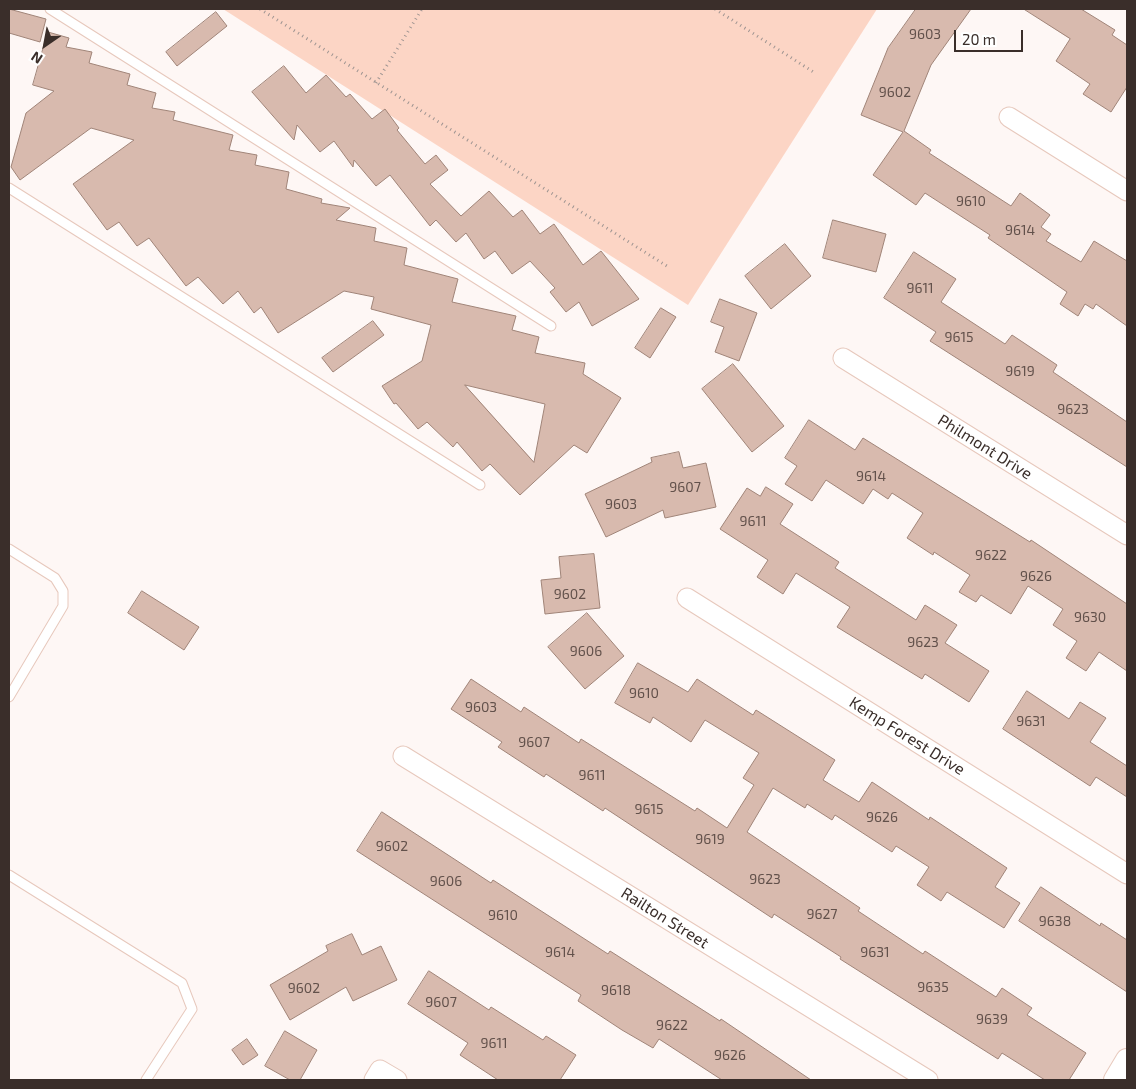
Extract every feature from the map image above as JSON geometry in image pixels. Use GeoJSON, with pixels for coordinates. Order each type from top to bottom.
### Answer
{"type":"FeatureCollection","features":[{"type":"Feature","properties":{"kind":"street"},"geometry":{"type":"LineString","coordinates":[[1009,117],[1127,191]]}},
{"type":"Feature","properties":{"kind":"street","name":"Philmont Drive"},"geometry":{"type":"LineString","coordinates":[[844,358],[1127,535]]}},
{"type":"Feature","properties":{"kind":"street","name":"Kemp Forest Drive"},"geometry":{"type":"LineString","coordinates":[[687,598],[1127,874]]}},
{"type":"Feature","properties":{"kind":"street","name":"Railton Street"},"geometry":{"type":"LineString","coordinates":[[403,756],[928,1080]]}},
{"type":"Feature","properties":{"kind":"street"},"geometry":{"type":"LineString","coordinates":[[1115,1080],[1127,1060]]}},
{"type":"Feature","properties":{"kind":"street"},"geometry":{"type":"LineString","coordinates":[[377,1075],[397,1080]]}},
{"type":"Feature","properties":{"kind":"lane"},"geometry":{"type":"LineString","coordinates":[[50,9],[551,326]]}},
{"type":"Feature","properties":{"kind":"lane"},"geometry":{"type":"LineString","coordinates":[[9,188],[480,485]]}},
{"type":"Feature","properties":{"kind":"lane"},"geometry":{"type":"LineString","coordinates":[[9,549],[55,578],[63,591],[63,606],[9,696]]}},
{"type":"Feature","properties":{"kind":"lane"},"geometry":{"type":"LineString","coordinates":[[9,874],[182,983],[192,1009],[146,1080]]}},
{"type":"Feature","properties":{"kind":"path"},"geometry":{"type":"LineString","coordinates":[[260,9],[670,268]]}},
{"type":"Feature","properties":{"kind":"path"},"geometry":{"type":"LineString","coordinates":[[376,83],[422,9]]}},
{"type":"Feature","properties":{"kind":"path"},"geometry":{"type":"LineString","coordinates":[[715,9],[815,72]]}},
{"type":"Feature","properties":{"kind":"shaded area"},"geometry":{"type":"Polygon","coordinates":[[[223,9],[877,9],[688,305],[223,9]]]}},
{"type":"Feature","properties":{"kind":"building"},"geometry":{"type":"Polygon","coordinates":[[[9,9],[46,19],[40,42],[9,33],[9,9]]]}},
{"type":"Feature","properties":{"kind":"building"},"geometry":{"type":"Polygon","coordinates":[[[916,9],[971,9],[931,65],[904,131],[931,150],[929,153],[1011,206],[1020,193],[1050,215],[1041,227],[1051,234],[1046,241],[1081,262],[1094,241],[1127,261],[1127,326],[1096,304],[1093,309],[1085,304],[1078,316],[1060,304],[1067,292],[988,238],[990,235],[925,193],[916,205],[873,175],[903,132],[861,115],[888,48],[916,9]]]}},
{"type":"Feature","properties":{"kind":"building"},"geometry":{"type":"Polygon","coordinates":[[[1024,9],[1081,9],[1115,30],[1112,35],[1127,45],[1127,87],[1111,112],[1083,94],[1090,84],[1056,61],[1070,39],[1024,9]]]}},
{"type":"Feature","properties":{"kind":"building"},"geometry":{"type":"Polygon","coordinates":[[[216,12],[227,26],[177,66],[166,52],[216,12]]]}},
{"type":"Feature","properties":{"kind":"building"},"geometry":{"type":"Polygon","coordinates":[[[48,32],[69,38],[66,47],[92,52],[89,63],[130,74],[127,85],[156,93],[152,108],[175,112],[173,120],[233,135],[229,150],[257,155],[255,165],[289,172],[286,189],[322,199],[321,203],[350,208],[336,220],[376,228],[374,241],[407,248],[404,265],[458,279],[452,302],[516,316],[512,330],[539,337],[535,353],[585,363],[583,374],[621,398],[587,453],[574,445],[520,495],[490,464],[482,471],[457,442],[453,447],[427,422],[418,429],[396,403],[394,404],[382,386],[422,361],[431,325],[371,309],[374,297],[344,291],[278,333],[261,307],[254,313],[238,291],[223,304],[198,277],[186,286],[149,238],[137,246],[119,222],[107,230],[73,184],[134,140],[91,128],[20,180],[11,167],[26,113],[54,91],[33,85],[48,32]],[[465,385],[534,462],[545,404],[465,385]]]}},
{"type":"Feature","properties":{"kind":"building"},"geometry":{"type":"Polygon","coordinates":[[[284,66],[306,93],[326,75],[346,97],[350,94],[372,119],[385,109],[399,128],[397,130],[425,164],[436,155],[448,170],[430,184],[461,216],[489,191],[513,217],[522,210],[540,234],[554,224],[583,265],[601,251],[639,299],[592,326],[579,302],[566,312],[550,292],[555,288],[530,261],[512,274],[495,251],[484,259],[466,233],[456,242],[436,220],[430,226],[390,175],[376,186],[354,160],[353,167],[334,141],[320,152],[297,125],[294,140],[252,92],[284,66]]]}},
{"type":"Feature","properties":{"kind":"building"},"geometry":{"type":"Polygon","coordinates":[[[833,220],[886,234],[876,272],[823,258],[833,220]]]}},
{"type":"Feature","properties":{"kind":"building"},"geometry":{"type":"Polygon","coordinates":[[[785,244],[811,276],[771,309],[745,276],[785,244]]]}},
{"type":"Feature","properties":{"kind":"building"},"geometry":{"type":"Polygon","coordinates":[[[914,252],[956,279],[941,302],[1005,344],[1012,335],[1057,365],[1053,372],[1127,422],[1127,467],[930,341],[936,332],[884,298],[914,252]]]}},
{"type":"Feature","properties":{"kind":"building"},"geometry":{"type":"Polygon","coordinates":[[[720,299],[757,313],[739,361],[715,352],[724,327],[711,322],[720,299]]]}},
{"type":"Feature","properties":{"kind":"building"},"geometry":{"type":"Polygon","coordinates":[[[661,308],[676,317],[650,358],[635,348],[661,308]]]}},
{"type":"Feature","properties":{"kind":"building"},"geometry":{"type":"Polygon","coordinates":[[[373,321],[384,335],[333,372],[322,358],[373,321]]]}},
{"type":"Feature","properties":{"kind":"building"},"geometry":{"type":"Polygon","coordinates":[[[733,364],[784,426],[752,452],[702,389],[733,364]]]}},
{"type":"Feature","properties":{"kind":"building"},"geometry":{"type":"Polygon","coordinates":[[[809,420],[855,450],[863,438],[1030,542],[1031,540],[1127,604],[1127,671],[1099,652],[1086,671],[1066,658],[1077,641],[1053,625],[1063,609],[1028,586],[1011,614],[981,595],[976,602],[959,592],[970,575],[934,552],[933,555],[907,538],[923,513],[892,493],[888,499],[873,489],[863,504],[826,480],[812,501],[785,484],[797,466],[785,458],[809,420]]]}},
{"type":"Feature","properties":{"kind":"building"},"geometry":{"type":"Polygon","coordinates":[[[679,452],[683,468],[706,463],[716,507],[665,518],[663,510],[606,537],[585,494],[652,462],[651,458],[679,452]]]}},
{"type":"Feature","properties":{"kind":"building"},"geometry":{"type":"Polygon","coordinates":[[[766,487],[793,504],[780,524],[839,562],[835,568],[916,620],[925,605],[957,625],[945,643],[989,671],[969,702],[925,674],[922,679],[837,627],[850,607],[796,573],[783,594],[757,577],[768,560],[720,529],[747,488],[760,496],[766,487]]]}},
{"type":"Feature","properties":{"kind":"building"},"geometry":{"type":"Polygon","coordinates":[[[594,554],[600,608],[545,614],[541,580],[561,578],[559,557],[594,554]]]}},
{"type":"Feature","properties":{"kind":"building"},"geometry":{"type":"Polygon","coordinates":[[[142,591],[199,627],[184,650],[128,613],[142,591]]]}},
{"type":"Feature","properties":{"kind":"building"},"geometry":{"type":"Polygon","coordinates":[[[587,613],[624,656],[585,689],[548,647],[587,613]]]}},
{"type":"Feature","properties":{"kind":"building"},"geometry":{"type":"Polygon","coordinates":[[[638,663],[688,692],[697,679],[753,715],[756,710],[835,760],[823,780],[859,802],[872,782],[929,820],[930,817],[1007,868],[995,887],[1020,903],[1004,928],[947,892],[941,901],[917,885],[929,867],[896,846],[892,852],[835,815],[832,820],[807,804],[805,808],[773,788],[747,832],[860,908],[858,911],[923,954],[925,951],[996,997],[1002,988],[1032,1008],[1027,1015],[1086,1053],[1069,1080],[1045,1080],[1002,1053],[998,1059],[840,959],[841,957],[774,914],[772,918],[605,808],[603,811],[546,774],[544,777],[498,747],[502,742],[451,709],[471,679],[521,712],[524,707],[579,743],[581,739],[695,811],[697,808],[727,828],[754,785],[743,778],[759,753],[705,720],[691,742],[653,717],[650,723],[615,703],[638,663]]]}},
{"type":"Feature","properties":{"kind":"building"},"geometry":{"type":"Polygon","coordinates":[[[1027,691],[1069,719],[1080,702],[1106,718],[1090,742],[1127,766],[1127,797],[1096,777],[1090,786],[1003,729],[1027,691]]]}},
{"type":"Feature","properties":{"kind":"building"},"geometry":{"type":"Polygon","coordinates":[[[382,812],[491,883],[493,880],[608,954],[610,951],[720,1021],[721,1019],[811,1080],[722,1080],[659,1039],[653,1048],[622,1030],[578,1001],[581,995],[357,851],[382,812]]]}},
{"type":"Feature","properties":{"kind":"building"},"geometry":{"type":"Polygon","coordinates":[[[1041,887],[1100,926],[1101,923],[1127,940],[1127,992],[1019,921],[1041,887]]]}},
{"type":"Feature","properties":{"kind":"building"},"geometry":{"type":"Polygon","coordinates":[[[352,934],[362,955],[381,946],[397,980],[353,1001],[346,987],[290,1020],[270,985],[328,951],[326,946],[352,934]]]}},
{"type":"Feature","properties":{"kind":"building"},"geometry":{"type":"Polygon","coordinates":[[[429,971],[489,1010],[491,1007],[543,1040],[546,1036],[576,1055],[560,1080],[498,1080],[460,1055],[468,1043],[408,1004],[429,971]]]}},
{"type":"Feature","properties":{"kind":"building"},"geometry":{"type":"Polygon","coordinates":[[[285,1031],[317,1050],[300,1080],[290,1080],[265,1066],[285,1031]]]}},
{"type":"Feature","properties":{"kind":"building"},"geometry":{"type":"Polygon","coordinates":[[[247,1039],[258,1055],[243,1065],[232,1050],[247,1039]]]}}]}
